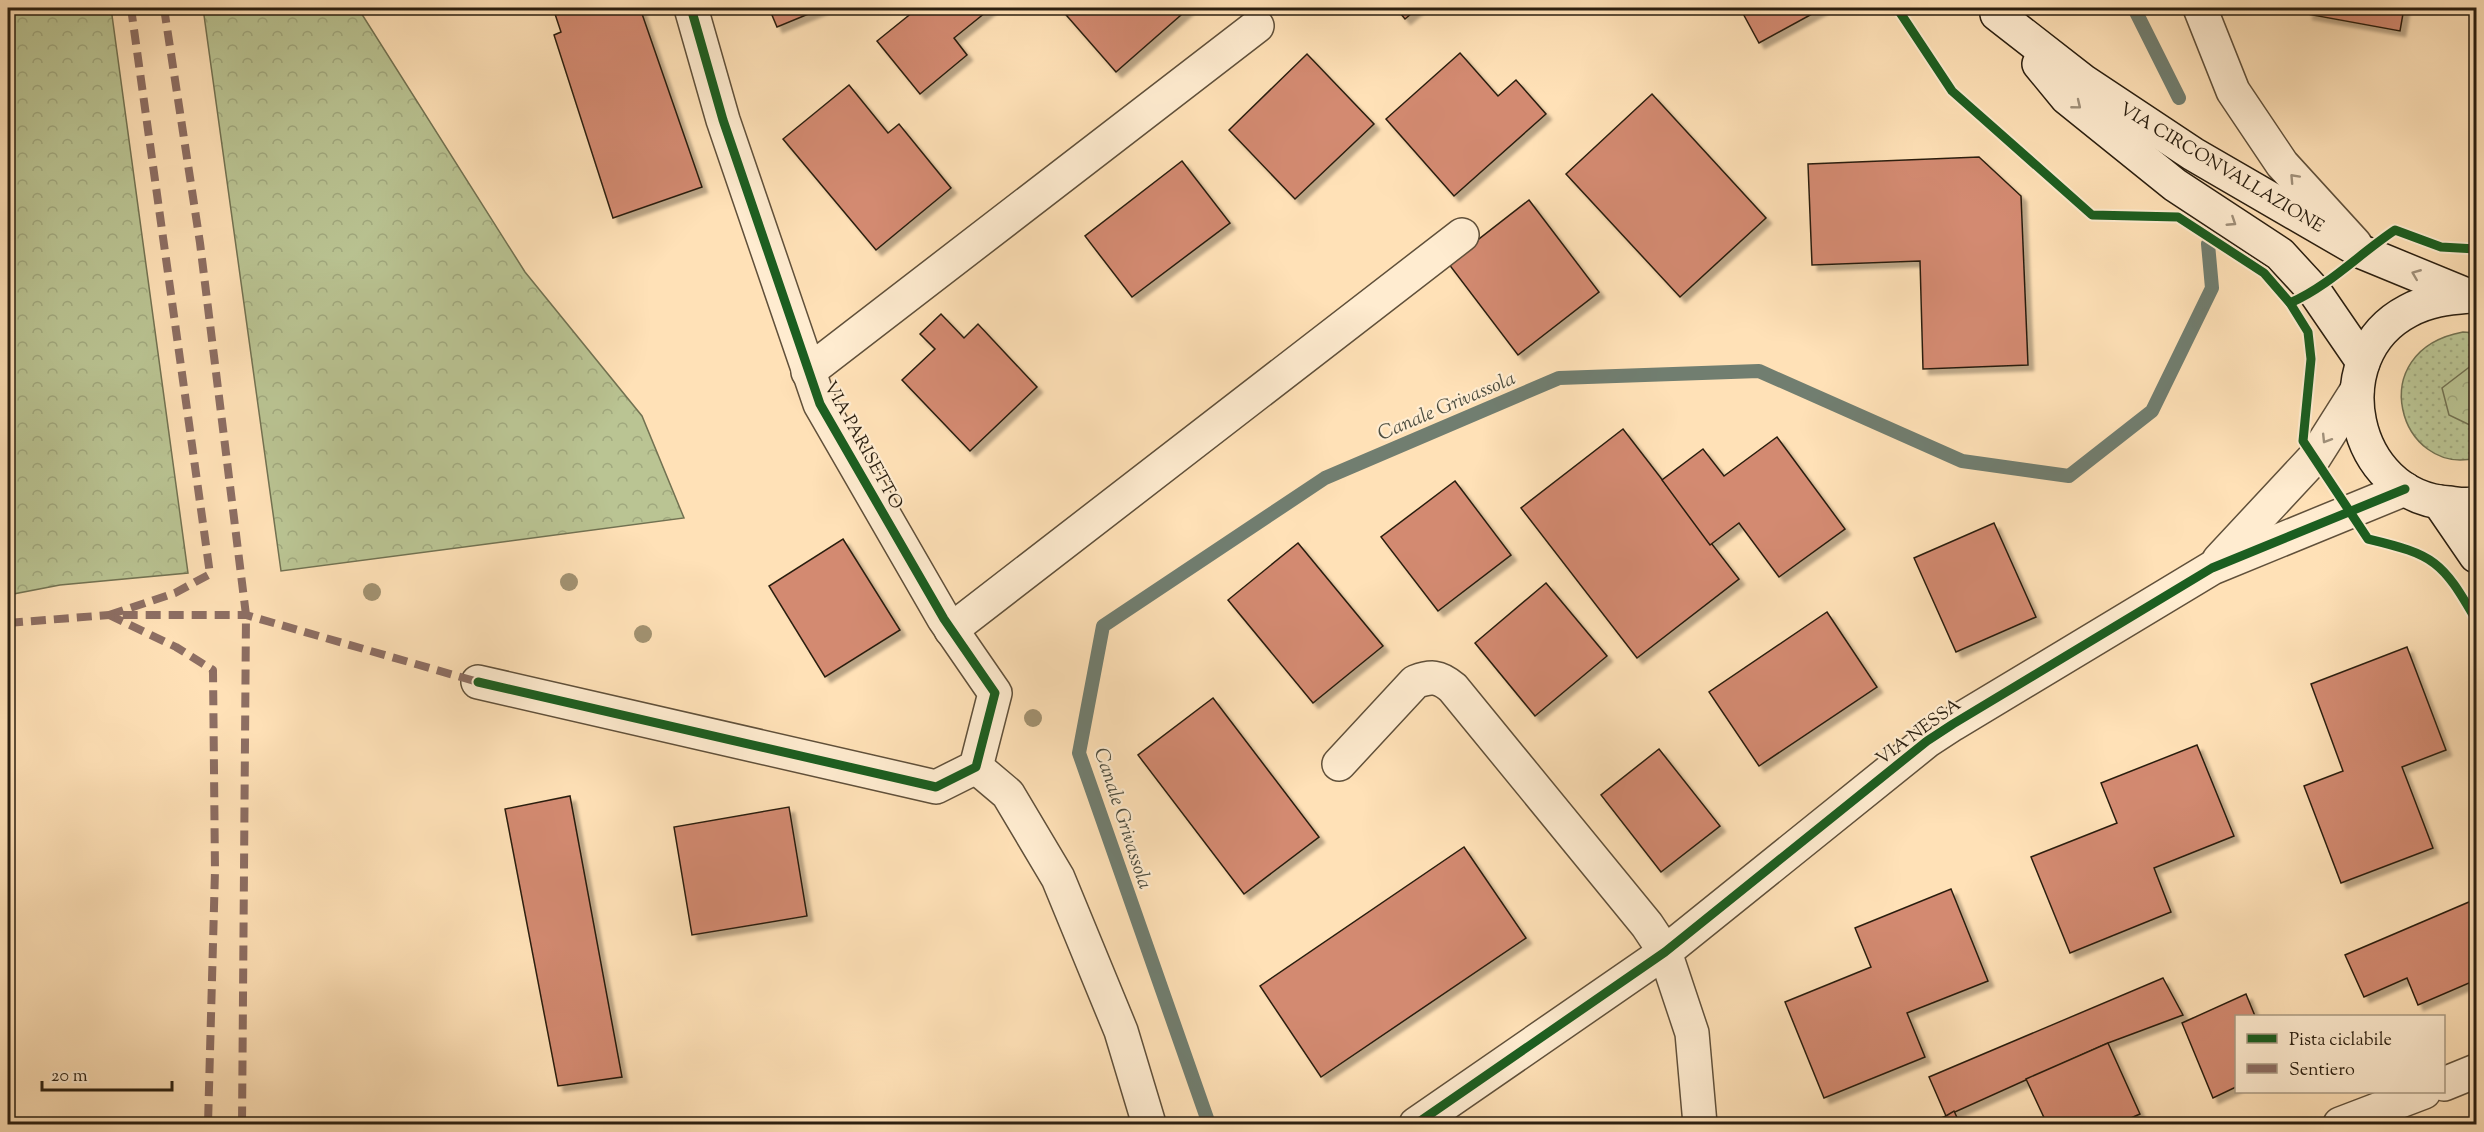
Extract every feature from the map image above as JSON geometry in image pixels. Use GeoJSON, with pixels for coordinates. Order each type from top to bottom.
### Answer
{"type":"FeatureCollection","features":[{"type":"Feature","properties":{"kind":"street","name":"VIA PARISETTO"},"geometry":{"type":"LineString","coordinates":[[690,8],[723,120],[820,404],[951,630],[995,693],[976,767]]}},
{"type":"Feature","properties":{"kind":"street"},"geometry":{"type":"LineString","coordinates":[[2200,8],[2233,91],[2251,119],[2282,164],[2362,252]]}},
{"type":"Feature","properties":{"kind":"street","name":"VIA CIRCONVALLAZIONE"},"geometry":{"type":"LineString","coordinates":[[1995,11],[2083,81],[2193,154],[2362,252],[2473,296]]}},
{"type":"Feature","properties":{"kind":"street","name":"VIA CIRCONVALLAZIONE"},"geometry":{"type":"LineString","coordinates":[[1995,11],[2067,98],[2175,185],[2280,254],[2315,292],[2360,376]]}},
{"type":"Feature","properties":{"kind":"street"},"geometry":{"type":"LineString","coordinates":[[808,372],[1257,26]]}},
{"type":"Feature","properties":{"kind":"street"},"geometry":{"type":"LineString","coordinates":[[951,630],[1462,236]]}},
{"type":"Feature","properties":{"kind":"street"},"geometry":{"type":"LineString","coordinates":[[2212,567],[2314,458],[2360,376],[2381,333],[2406,312],[2436,299],[2473,296]]}},
{"type":"Feature","properties":{"kind":"street"},"geometry":{"type":"LineString","coordinates":[[2360,376],[2358,418],[2366,446],[2382,470],[2405,489],[2439,502],[2476,503]]}},
{"type":"Feature","properties":{"kind":"street"},"geometry":{"type":"LineString","coordinates":[[2212,567],[2405,489]]}},
{"type":"Feature","properties":{"kind":"street"},"geometry":{"type":"LineString","coordinates":[[2439,502],[2476,556]]}},
{"type":"Feature","properties":{"kind":"street","name":"VIA NESSA"},"geometry":{"type":"LineString","coordinates":[[1416,1125],[1665,952],[1927,741],[2212,567]]}},
{"type":"Feature","properties":{"kind":"street"},"geometry":{"type":"LineString","coordinates":[[1339,764],[1415,682],[1428,677],[1442,678],[1453,688],[1647,925],[1665,952],[1692,1033],[1700,1125]]}},
{"type":"Feature","properties":{"kind":"street"},"geometry":{"type":"LineString","coordinates":[[478,682],[936,788],[976,767],[1008,794],[1058,878],[1121,1031],[1149,1125]]}},
{"type":"Feature","properties":{"kind":"street"},"geometry":{"type":"LineString","coordinates":[[2445,1084],[2476,1071]]}},
{"type":"Feature","properties":{"kind":"street"},"geometry":{"type":"LineString","coordinates":[[2340,1125],[2421,1093]]}},
{"type":"Feature","properties":{"kind":"green space"},"geometry":{"type":"Polygon","coordinates":[[[8,8],[111,8],[188,573],[60,585],[8,595],[8,8]]]}},
{"type":"Feature","properties":{"kind":"green space"},"geometry":{"type":"Polygon","coordinates":[[[203,8],[358,8],[525,272],[642,416],[684,518],[281,571],[203,8]]]}},
{"type":"Feature","properties":{"kind":"green space"},"geometry":{"type":"Polygon","coordinates":[[[2463,332],[2476,333],[2476,458],[2449,459],[2428,449],[2412,431],[2403,409],[2402,385],[2411,362],[2431,344],[2463,332]]]}},
{"type":"Feature","properties":{"kind":"green space"},"geometry":{"type":"Polygon","coordinates":[[[2476,362],[2476,428],[2449,415],[2442,388],[2476,362]]]}},
{"type":"Feature","properties":{"kind":"building"},"geometry":{"type":"Polygon","coordinates":[[[575,8],[640,8],[702,187],[613,218],[554,35],[561,32],[555,14],[575,8]]]}},
{"type":"Feature","properties":{"kind":"building"},"geometry":{"type":"Polygon","coordinates":[[[769,8],[823,8],[777,27],[769,8]]]}},
{"type":"Feature","properties":{"kind":"building"},"geometry":{"type":"Polygon","coordinates":[[[918,8],[991,8],[954,38],[967,55],[920,94],[877,41],[918,8]]]}},
{"type":"Feature","properties":{"kind":"building"},"geometry":{"type":"Polygon","coordinates":[[[1060,8],[1189,8],[1116,72],[1060,8]]]}},
{"type":"Feature","properties":{"kind":"building"},"geometry":{"type":"Polygon","coordinates":[[[1396,8],[1418,8],[1405,19],[1396,8]]]}},
{"type":"Feature","properties":{"kind":"building"},"geometry":{"type":"Polygon","coordinates":[[[1740,8],[1823,8],[1759,43],[1740,8]]]}},
{"type":"Feature","properties":{"kind":"building"},"geometry":{"type":"Polygon","coordinates":[[[2308,8],[2404,8],[2400,31],[2307,14],[2308,8]]]}},
{"type":"Feature","properties":{"kind":"building"},"geometry":{"type":"Polygon","coordinates":[[[1460,53],[1498,96],[1516,80],[1546,114],[1454,196],[1386,119],[1460,53]]]}},
{"type":"Feature","properties":{"kind":"building"},"geometry":{"type":"Polygon","coordinates":[[[1307,54],[1374,124],[1295,199],[1229,130],[1307,54]]]}},
{"type":"Feature","properties":{"kind":"building"},"geometry":{"type":"Polygon","coordinates":[[[849,85],[888,133],[899,124],[951,188],[876,250],[783,139],[849,85]]]}},
{"type":"Feature","properties":{"kind":"building"},"geometry":{"type":"Polygon","coordinates":[[[1652,94],[1766,218],[1680,297],[1566,174],[1652,94]]]}},
{"type":"Feature","properties":{"kind":"building"},"geometry":{"type":"Polygon","coordinates":[[[1979,157],[2021,196],[2028,365],[1923,369],[1920,261],[1812,265],[1808,164],[1979,157]]]}},
{"type":"Feature","properties":{"kind":"building"},"geometry":{"type":"Polygon","coordinates":[[[1182,161],[1230,223],[1132,297],[1085,236],[1182,161]]]}},
{"type":"Feature","properties":{"kind":"building"},"geometry":{"type":"Polygon","coordinates":[[[1529,200],[1599,292],[1518,355],[1448,263],[1529,200]]]}},
{"type":"Feature","properties":{"kind":"building"},"geometry":{"type":"Polygon","coordinates":[[[941,314],[964,338],[978,324],[1037,387],[970,451],[902,380],[935,349],[920,334],[941,314]]]}},
{"type":"Feature","properties":{"kind":"building"},"geometry":{"type":"Polygon","coordinates":[[[1623,429],[1739,579],[1637,658],[1521,508],[1623,429]]]}},
{"type":"Feature","properties":{"kind":"building"},"geometry":{"type":"Polygon","coordinates":[[[1777,437],[1845,529],[1779,577],[1739,523],[1710,545],[1662,480],[1703,449],[1724,476],[1777,437]]]}},
{"type":"Feature","properties":{"kind":"building"},"geometry":{"type":"Polygon","coordinates":[[[1455,481],[1511,555],[1438,611],[1381,537],[1455,481]]]}},
{"type":"Feature","properties":{"kind":"building"},"geometry":{"type":"Polygon","coordinates":[[[1994,523],[2036,617],[1956,652],[1914,558],[1994,523]]]}},
{"type":"Feature","properties":{"kind":"building"},"geometry":{"type":"Polygon","coordinates":[[[843,539],[900,630],[825,677],[769,586],[843,539]]]}},
{"type":"Feature","properties":{"kind":"building"},"geometry":{"type":"Polygon","coordinates":[[[1298,543],[1383,646],[1313,703],[1228,600],[1298,543]]]}},
{"type":"Feature","properties":{"kind":"building"},"geometry":{"type":"Polygon","coordinates":[[[1546,583],[1607,656],[1535,716],[1475,643],[1546,583]]]}},
{"type":"Feature","properties":{"kind":"building"},"geometry":{"type":"Polygon","coordinates":[[[1827,612],[1877,687],[1759,766],[1709,692],[1827,612]]]}},
{"type":"Feature","properties":{"kind":"building"},"geometry":{"type":"Polygon","coordinates":[[[2407,647],[2446,750],[2402,767],[2433,848],[2341,883],[2304,786],[2343,771],[2311,684],[2407,647]]]}},
{"type":"Feature","properties":{"kind":"building"},"geometry":{"type":"Polygon","coordinates":[[[1213,698],[1319,837],[1244,894],[1138,755],[1213,698]]]}},
{"type":"Feature","properties":{"kind":"building"},"geometry":{"type":"Polygon","coordinates":[[[2197,745],[2234,836],[2154,868],[2171,912],[2070,953],[2031,857],[2117,823],[2101,783],[2197,745]]]}},
{"type":"Feature","properties":{"kind":"building"},"geometry":{"type":"Polygon","coordinates":[[[1659,749],[1720,826],[1661,872],[1601,795],[1659,749]]]}},
{"type":"Feature","properties":{"kind":"building"},"geometry":{"type":"Polygon","coordinates":[[[570,796],[622,1077],[558,1086],[505,809],[570,796]]]}},
{"type":"Feature","properties":{"kind":"building"},"geometry":{"type":"Polygon","coordinates":[[[789,807],[807,916],[692,935],[674,827],[789,807]]]}},
{"type":"Feature","properties":{"kind":"building"},"geometry":{"type":"Polygon","coordinates":[[[1464,847],[1526,938],[1321,1077],[1260,986],[1464,847]]]}},
{"type":"Feature","properties":{"kind":"building"},"geometry":{"type":"Polygon","coordinates":[[[1951,889],[1988,981],[1907,1013],[1925,1057],[1824,1098],[1785,1002],[1871,967],[1855,928],[1951,889]]]}},
{"type":"Feature","properties":{"kind":"building"},"geometry":{"type":"Polygon","coordinates":[[[2476,899],[2476,980],[2418,1005],[2407,978],[2364,997],[2345,955],[2476,899]]]}},
{"type":"Feature","properties":{"kind":"building"},"geometry":{"type":"Polygon","coordinates":[[[2163,978],[2183,1015],[2108,1043],[1946,1116],[1929,1077],[2163,978]]]}},
{"type":"Feature","properties":{"kind":"building"},"geometry":{"type":"Polygon","coordinates":[[[2246,994],[2255,1015],[2235,1015],[2235,1087],[2213,1098],[2182,1023],[2246,994]]]}},
{"type":"Feature","properties":{"kind":"building"},"geometry":{"type":"Polygon","coordinates":[[[2108,1043],[2140,1114],[2117,1124],[2047,1124],[2026,1079],[2108,1043]]]}},
{"type":"Feature","properties":{"kind":"building"},"geometry":{"type":"Polygon","coordinates":[[[1954,1111],[1960,1124],[1926,1124],[1946,1116],[1954,1111]]]}},
{"type":"Feature","properties":{"kind":"waterway","name":"Canale Grivassola"},"geometry":{"type":"LineString","coordinates":[[2134,8],[2179,98]]}},
{"type":"Feature","properties":{"kind":"waterway","name":"Canale Grivassola"},"geometry":{"type":"LineString","coordinates":[[1209,1124],[1079,753],[1103,626],[1325,478],[1559,378],[1759,371],[1962,461],[2069,476],[2152,411],[2212,288],[2208,244]]}},
{"type":"Feature","properties":{"kind":"marked path"},"geometry":{"type":"LineString","coordinates":[[109,615],[175,593],[210,574],[131,8]]}},
{"type":"Feature","properties":{"kind":"marked path"},"geometry":{"type":"LineString","coordinates":[[164,8],[200,243],[246,615],[242,1124]]}},
{"type":"Feature","properties":{"kind":"marked path"},"geometry":{"type":"LineString","coordinates":[[109,615],[176,647],[213,670],[215,871],[208,1124]]}},
{"type":"Feature","properties":{"kind":"marked path"},"geometry":{"type":"LineString","coordinates":[[8,623],[109,615],[246,615],[478,682]]}},
{"type":"Feature","properties":{"kind":"cycle path"},"geometry":{"type":"LineString","coordinates":[[478,682],[936,787],[976,767],[995,693],[944,619],[820,404],[723,120],[691,8]]}},
{"type":"Feature","properties":{"kind":"cycle path"},"geometry":{"type":"LineString","coordinates":[[1897,8],[1952,91],[2092,215],[2178,217],[2264,273],[2290,303],[2308,332],[2311,359],[2303,441],[2368,539],[2408,550],[2434,563],[2454,585],[2476,620]]}},
{"type":"Feature","properties":{"kind":"cycle path"},"geometry":{"type":"LineString","coordinates":[[2290,303],[2331,279],[2395,230],[2441,247],[2476,249]]}},
{"type":"Feature","properties":{"kind":"cycle path"},"geometry":{"type":"LineString","coordinates":[[1416,1124],[1665,952],[1927,741],[1953,724],[2212,568],[2405,489]]}}]}
